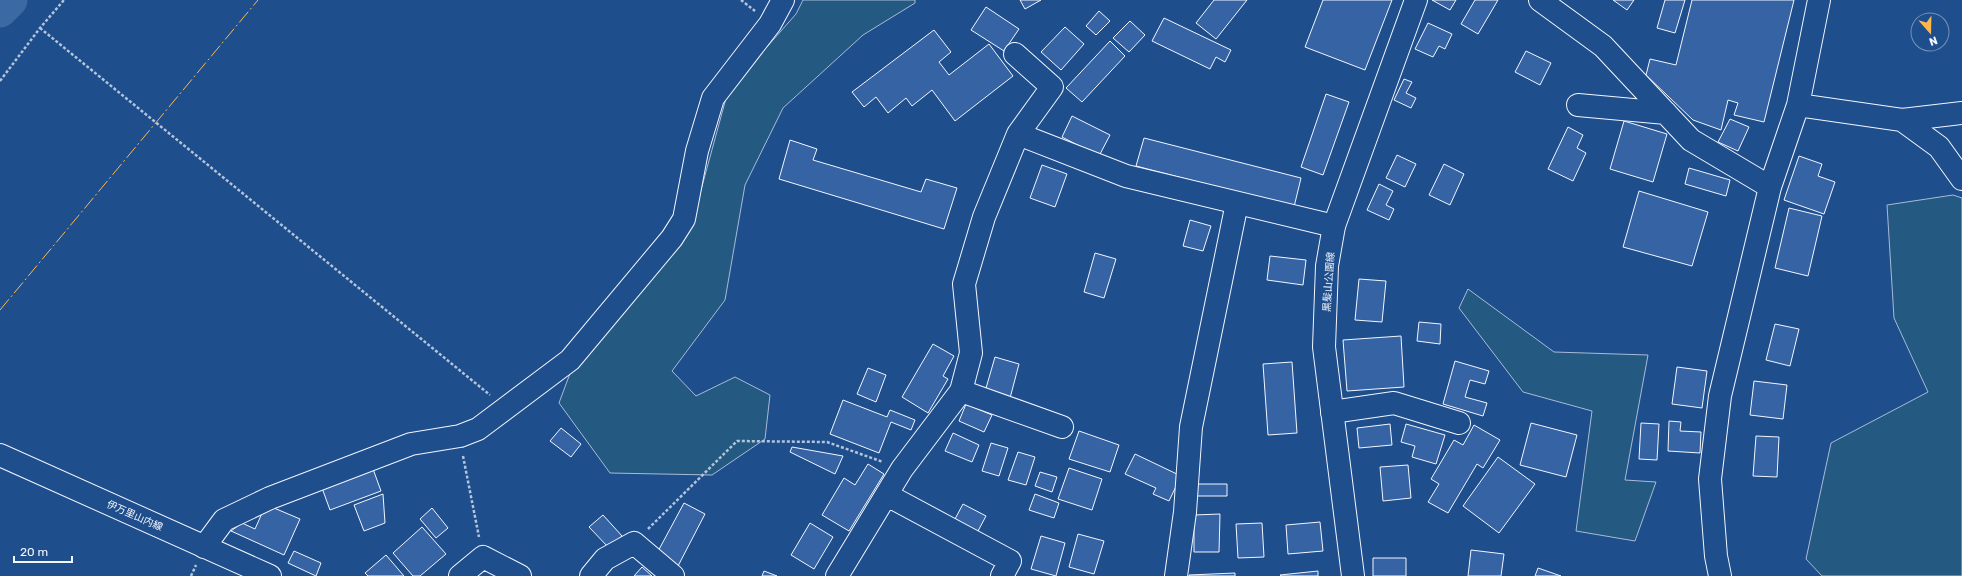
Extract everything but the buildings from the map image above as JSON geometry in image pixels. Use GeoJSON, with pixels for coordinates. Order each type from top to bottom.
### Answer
{"type":"FeatureCollection","features":[{"type":"Feature","properties":{"kind":"street"},"geometry":{"type":"LineString","coordinates":[[204,547],[224,520],[270,498],[411,444],[460,436],[478,429],[570,360],[672,238],[684,219],[696,151],[713,98],[770,24],[783,0]]}},
{"type":"Feature","properties":{"kind":"street","name":"黒髪山公園線"},"geometry":{"type":"LineString","coordinates":[[1353,576],[1324,348],[1327,266],[1334,226],[1416,0]]}},
{"type":"Feature","properties":{"kind":"street"},"geometry":{"type":"LineString","coordinates":[[1540,0],[1603,46],[1691,140],[1770,187]]}},
{"type":"Feature","properties":{"kind":"street"},"geometry":{"type":"LineString","coordinates":[[1720,576],[1716,556],[1710,479],[1720,396],[1770,187],[1798,105],[1819,0]]}},
{"type":"Feature","properties":{"kind":"street"},"geometry":{"type":"LineString","coordinates":[[837,576],[902,469],[961,391],[972,352],[964,284],[984,217],[1018,134],[1052,87],[1015,54]]}},
{"type":"Feature","properties":{"kind":"street"},"geometry":{"type":"LineString","coordinates":[[1578,105],[1666,113]]}},
{"type":"Feature","properties":{"kind":"street"},"geometry":{"type":"LineString","coordinates":[[1798,105],[1902,120],[1962,113]]}},
{"type":"Feature","properties":{"kind":"street"},"geometry":{"type":"LineString","coordinates":[[1902,120],[1939,147],[1962,179]]}},
{"type":"Feature","properties":{"kind":"street"},"geometry":{"type":"LineString","coordinates":[[1018,134],[1126,176],[1334,226]]}},
{"type":"Feature","properties":{"kind":"street"},"geometry":{"type":"LineString","coordinates":[[1176,576],[1185,512],[1191,427],[1237,202]]}},
{"type":"Feature","properties":{"kind":"street"},"geometry":{"type":"LineString","coordinates":[[961,391],[1062,427]]}},
{"type":"Feature","properties":{"kind":"street"},"geometry":{"type":"LineString","coordinates":[[1332,412],[1394,403],[1459,423]]}},
{"type":"Feature","properties":{"kind":"street","name":"伊万里山内線"},"geometry":{"type":"LineString","coordinates":[[0,455],[270,576]]}},
{"type":"Feature","properties":{"kind":"street"},"geometry":{"type":"LineString","coordinates":[[887,495],[1010,561],[1002,576]]}},
{"type":"Feature","properties":{"kind":"street"},"geometry":{"type":"LineString","coordinates":[[591,576],[605,559],[634,543],[672,576]]}},
{"type":"Feature","properties":{"kind":"street"},"geometry":{"type":"LineString","coordinates":[[460,576],[483,557],[520,576]]}},
{"type":"Feature","properties":{"kind":"path"},"geometry":{"type":"LineString","coordinates":[[0,81],[40,28],[64,0]]}},
{"type":"Feature","properties":{"kind":"path"},"geometry":{"type":"LineString","coordinates":[[40,28],[506,408]]}},
{"type":"Feature","properties":{"kind":"path"},"geometry":{"type":"LineString","coordinates":[[460,436],[483,557]]}},
{"type":"Feature","properties":{"kind":"path"},"geometry":{"type":"LineString","coordinates":[[634,543],[737,441],[827,442],[902,469]]}},
{"type":"Feature","properties":{"kind":"shaded area"},"geometry":{"type":"Polygon","coordinates":[[[803,0],[915,0],[915,3],[863,35],[783,108],[745,185],[725,300],[672,371],[696,396],[735,377],[770,395],[765,439],[712,475],[610,473],[559,403],[572,368],[692,223],[728,91],[796,14],[803,0]]]}},
{"type":"Feature","properties":{"kind":"shaded area"},"geometry":{"type":"Polygon","coordinates":[[[1953,195],[1962,198],[1962,576],[1822,576],[1806,559],[1831,443],[1928,392],[1894,318],[1887,205],[1953,195]]]}},
{"type":"Feature","properties":{"kind":"shaded area"},"geometry":{"type":"Polygon","coordinates":[[[1468,289],[1554,352],[1648,355],[1625,480],[1656,482],[1635,541],[1576,531],[1592,411],[1523,392],[1459,308],[1468,289]]]}},
{"type":"Feature","properties":{"kind":"waterway"},"geometry":{"type":"LineString","coordinates":[[0,10],[10,0]]}},
{"type":"Feature","properties":{"kind":"power"},"geometry":{"type":"LineString","coordinates":[[0,310],[258,0]]}}]}
